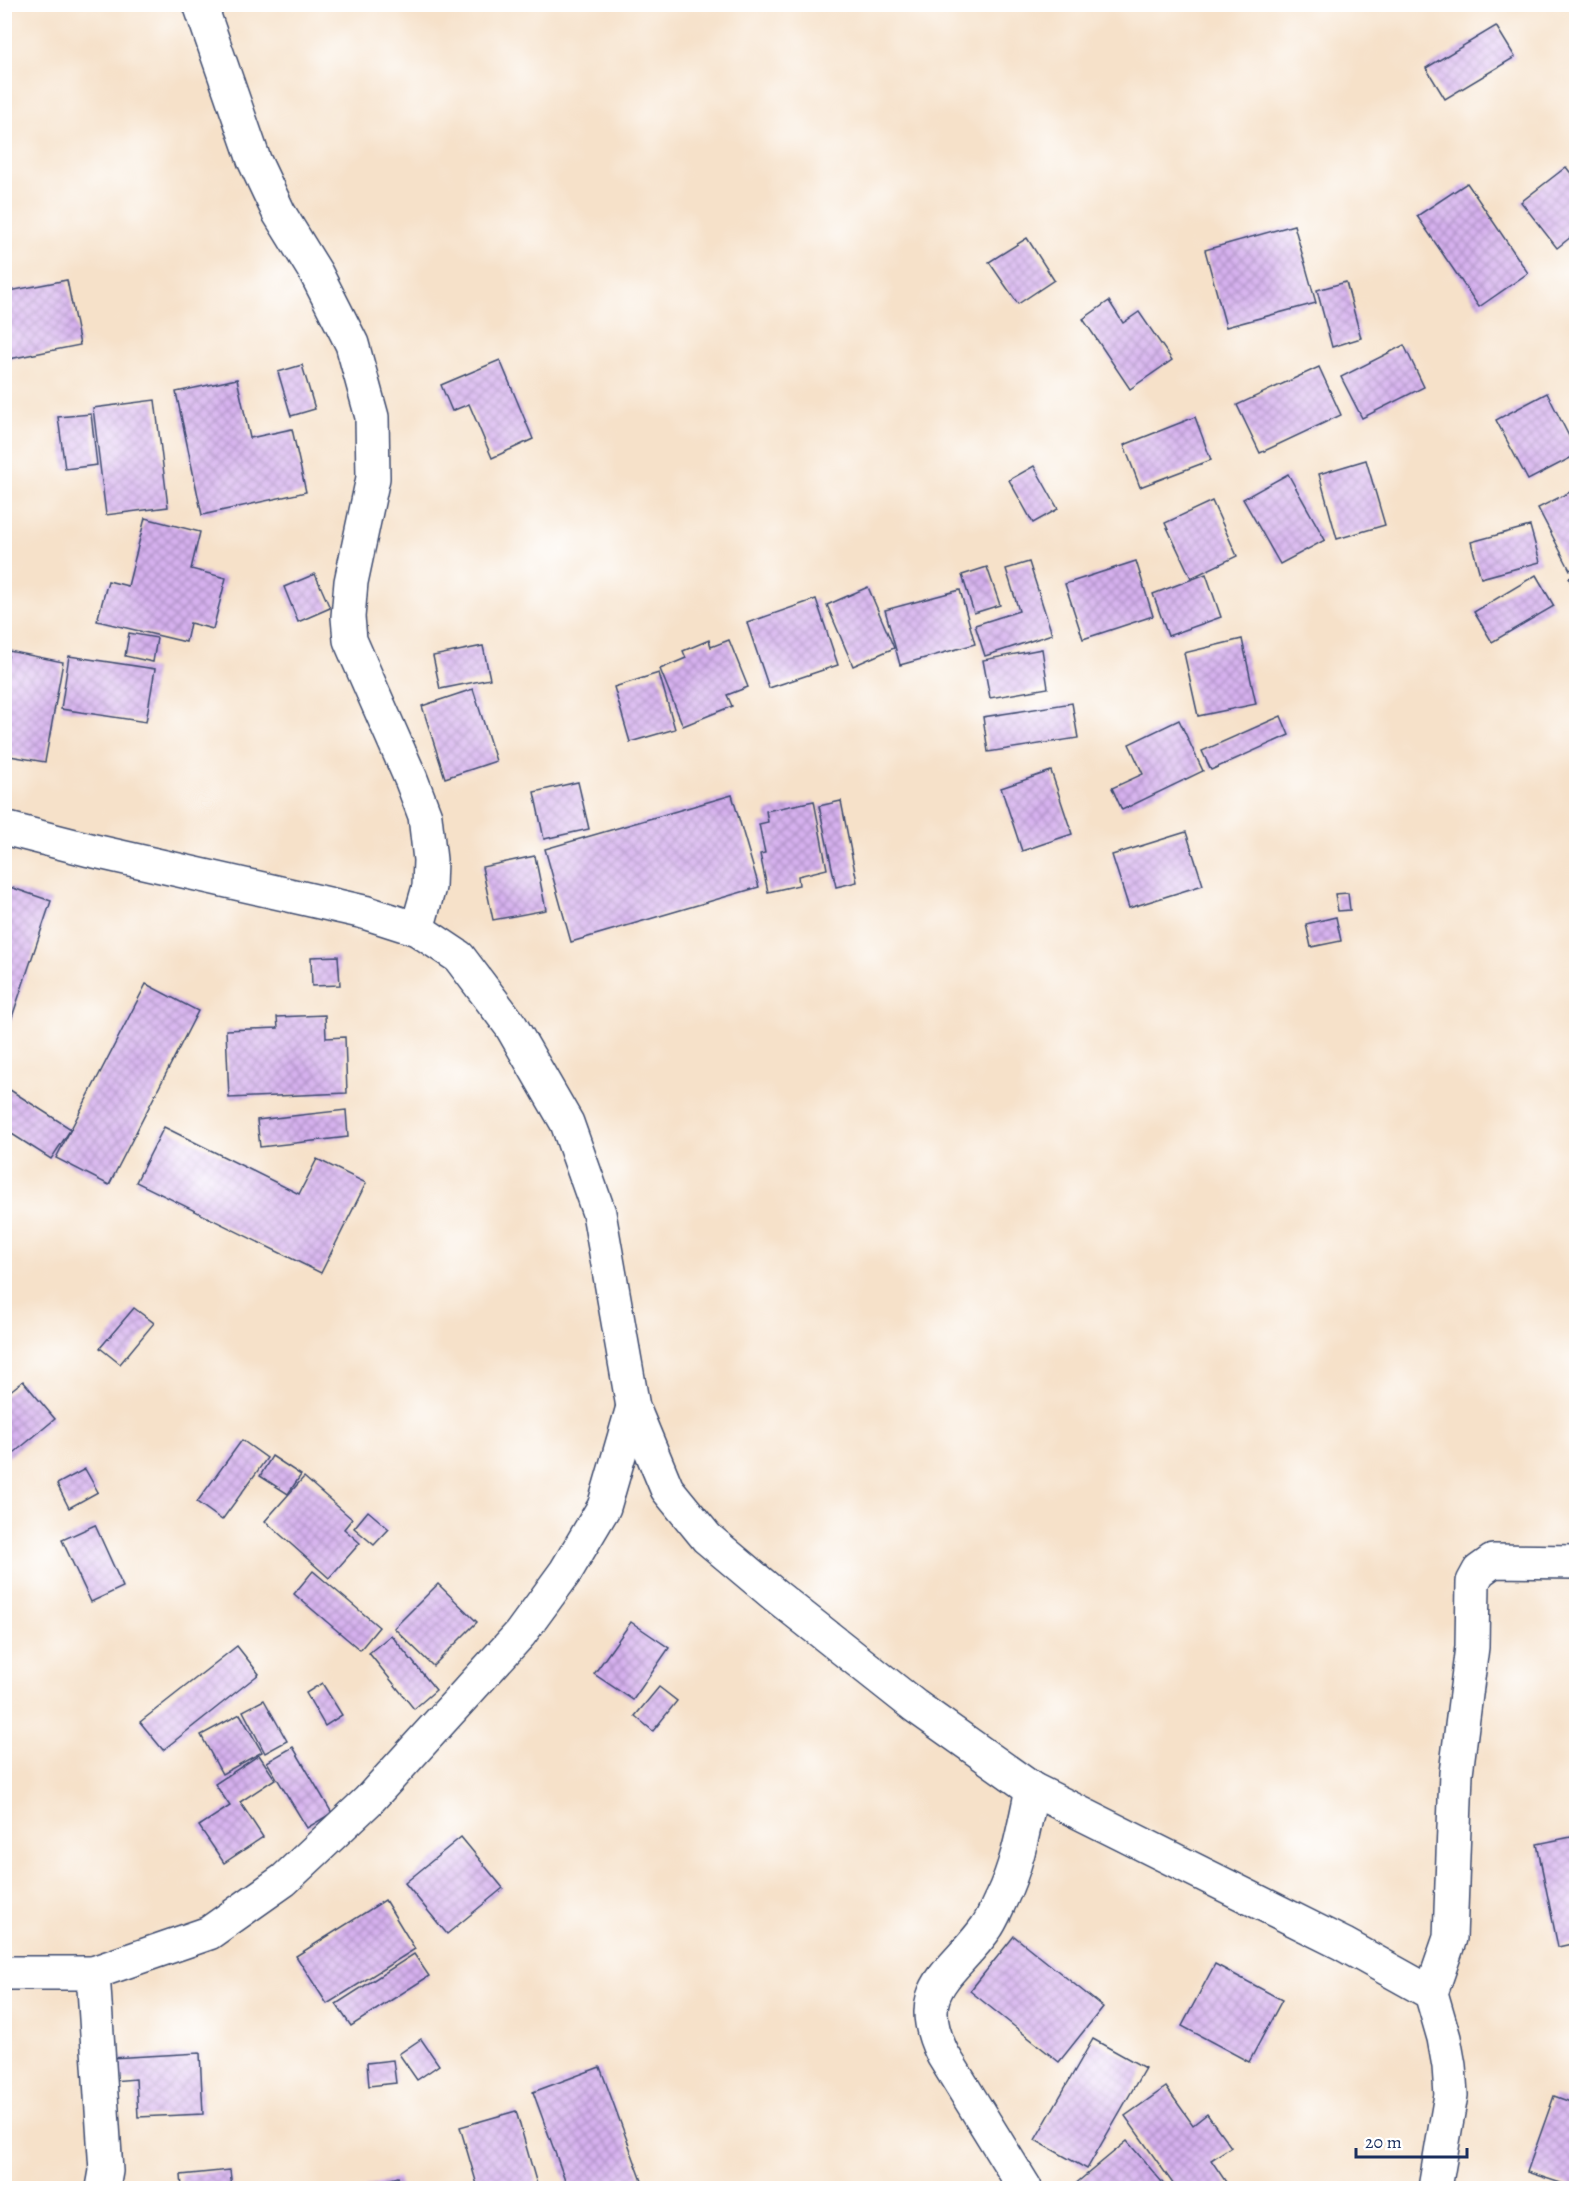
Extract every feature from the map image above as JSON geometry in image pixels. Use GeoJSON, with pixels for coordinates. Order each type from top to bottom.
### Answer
{"type":"FeatureCollection","features":[{"type":"Feature","properties":{"kind":"street"},"geometry":{"type":"LineString","coordinates":[[200,4],[254,160],[279,213],[316,273],[352,344],[372,417],[373,478],[351,582],[348,617],[350,639],[425,816],[430,860],[429,887],[417,929]]}},
{"type":"Feature","properties":{"kind":"street"},"geometry":{"type":"LineString","coordinates":[[4,828],[90,850],[364,912],[417,929],[459,957],[511,1026],[567,1123],[599,1213],[633,1407],[667,1489],[707,1538],[915,1706],[1032,1789],[1343,1944],[1431,1993]]}},
{"type":"Feature","properties":{"kind":"street"},"geometry":{"type":"LineString","coordinates":[[4,1973],[93,1973],[209,1933],[284,1880],[368,1801],[520,1634],[566,1571],[604,1507],[633,1407]]}},
{"type":"Feature","properties":{"kind":"street"},"geometry":{"type":"LineString","coordinates":[[1435,2188],[1451,2095],[1444,2038],[1431,1993],[1450,1938],[1456,1773],[1472,1647],[1471,1590],[1479,1571],[1493,1561],[1576,1562]]}},
{"type":"Feature","properties":{"kind":"street"},"geometry":{"type":"LineString","coordinates":[[1025,2188],[944,2055],[935,2037],[930,2014],[933,1998],[943,1978],[986,1928],[1013,1873],[1032,1789]]}},
{"type":"Feature","properties":{"kind":"street"},"geometry":{"type":"LineString","coordinates":[[93,1973],[106,2171],[103,2188]]}},
{"type":"Feature","properties":{"kind":"building"},"geometry":{"type":"Polygon","coordinates":[[[1496,26],[1515,57],[1445,99],[1426,68],[1496,26]]]}},
{"type":"Feature","properties":{"kind":"building"},"geometry":{"type":"Polygon","coordinates":[[[1566,167],[1576,180],[1576,233],[1557,248],[1521,202],[1566,167]]]}},
{"type":"Feature","properties":{"kind":"building"},"geometry":{"type":"Polygon","coordinates":[[[1467,183],[1528,273],[1479,307],[1417,216],[1467,183]]]}},
{"type":"Feature","properties":{"kind":"building"},"geometry":{"type":"Polygon","coordinates":[[[1294,225],[1316,303],[1226,327],[1205,250],[1294,225]]]}},
{"type":"Feature","properties":{"kind":"building"},"geometry":{"type":"Polygon","coordinates":[[[1027,238],[1054,280],[1018,304],[989,262],[1027,238]]]}},
{"type":"Feature","properties":{"kind":"building"},"geometry":{"type":"Polygon","coordinates":[[[67,280],[80,345],[4,360],[4,292],[67,280]]]}},
{"type":"Feature","properties":{"kind":"building"},"geometry":{"type":"Polygon","coordinates":[[[1346,282],[1361,338],[1332,347],[1317,290],[1346,282]]]}},
{"type":"Feature","properties":{"kind":"building"},"geometry":{"type":"Polygon","coordinates":[[[1109,301],[1123,323],[1139,312],[1172,360],[1130,389],[1083,319],[1109,301]]]}},
{"type":"Feature","properties":{"kind":"building"},"geometry":{"type":"Polygon","coordinates":[[[1404,345],[1424,387],[1362,418],[1341,377],[1404,345]]]}},
{"type":"Feature","properties":{"kind":"building"},"geometry":{"type":"Polygon","coordinates":[[[500,360],[533,439],[492,458],[469,404],[452,411],[441,385],[500,360]]]}},
{"type":"Feature","properties":{"kind":"building"},"geometry":{"type":"Polygon","coordinates":[[[302,365],[315,409],[291,416],[278,372],[302,365]]]}},
{"type":"Feature","properties":{"kind":"building"},"geometry":{"type":"Polygon","coordinates":[[[1319,367],[1341,415],[1260,453],[1237,405],[1319,367]]]}},
{"type":"Feature","properties":{"kind":"building"},"geometry":{"type":"Polygon","coordinates":[[[237,379],[250,438],[292,429],[306,492],[202,515],[176,392],[237,379]]]}},
{"type":"Feature","properties":{"kind":"building"},"geometry":{"type":"Polygon","coordinates":[[[1547,393],[1576,450],[1576,455],[1528,480],[1496,420],[1547,393]]]}},
{"type":"Feature","properties":{"kind":"building"},"geometry":{"type":"Polygon","coordinates":[[[155,400],[168,507],[106,515],[93,408],[155,400]]]}},
{"type":"Feature","properties":{"kind":"building"},"geometry":{"type":"Polygon","coordinates":[[[91,414],[97,465],[65,469],[58,417],[91,414]]]}},
{"type":"Feature","properties":{"kind":"building"},"geometry":{"type":"Polygon","coordinates":[[[1195,417],[1211,460],[1140,487],[1124,445],[1195,417]]]}},
{"type":"Feature","properties":{"kind":"building"},"geometry":{"type":"Polygon","coordinates":[[[1366,460],[1385,525],[1337,539],[1319,474],[1366,460]]]}},
{"type":"Feature","properties":{"kind":"building"},"geometry":{"type":"Polygon","coordinates":[[[1034,466],[1058,509],[1033,523],[1009,480],[1034,466]]]}},
{"type":"Feature","properties":{"kind":"building"},"geometry":{"type":"Polygon","coordinates":[[[1288,474],[1325,540],[1280,564],[1243,499],[1288,474]]]}},
{"type":"Feature","properties":{"kind":"building"},"geometry":{"type":"Polygon","coordinates":[[[1576,489],[1576,566],[1570,570],[1538,508],[1576,489]]]}},
{"type":"Feature","properties":{"kind":"building"},"geometry":{"type":"Polygon","coordinates":[[[1212,501],[1237,556],[1191,578],[1165,523],[1212,501]]]}},
{"type":"Feature","properties":{"kind":"building"},"geometry":{"type":"Polygon","coordinates":[[[145,518],[200,532],[191,569],[226,578],[213,629],[190,623],[186,642],[97,621],[108,581],[128,586],[145,518]]]}},
{"type":"Feature","properties":{"kind":"building"},"geometry":{"type":"Polygon","coordinates":[[[1530,526],[1540,562],[1481,578],[1471,542],[1530,526]]]}},
{"type":"Feature","properties":{"kind":"building"},"geometry":{"type":"Polygon","coordinates":[[[1136,561],[1153,616],[1083,639],[1065,584],[1136,561]]]}},
{"type":"Feature","properties":{"kind":"building"},"geometry":{"type":"Polygon","coordinates":[[[1029,562],[1052,634],[985,656],[975,625],[1019,611],[1006,569],[1029,562]]]}},
{"type":"Feature","properties":{"kind":"building"},"geometry":{"type":"Polygon","coordinates":[[[987,567],[1000,605],[974,613],[962,575],[987,567]]]}},
{"type":"Feature","properties":{"kind":"building"},"geometry":{"type":"Polygon","coordinates":[[[315,574],[330,608],[298,622],[284,587],[315,574]]]}},
{"type":"Feature","properties":{"kind":"building"},"geometry":{"type":"Polygon","coordinates":[[[1206,574],[1221,617],[1168,636],[1153,594],[1206,574]]]}},
{"type":"Feature","properties":{"kind":"building"},"geometry":{"type":"Polygon","coordinates":[[[1536,575],[1554,606],[1492,642],[1474,612],[1536,575]]]}},
{"type":"Feature","properties":{"kind":"building"},"geometry":{"type":"Polygon","coordinates":[[[1576,575],[1576,595],[1569,578],[1576,575]]]}},
{"type":"Feature","properties":{"kind":"building"},"geometry":{"type":"Polygon","coordinates":[[[868,587],[894,648],[853,666],[827,605],[868,587]]]}},
{"type":"Feature","properties":{"kind":"building"},"geometry":{"type":"Polygon","coordinates":[[[960,590],[975,644],[900,665],[885,610],[960,590]]]}},
{"type":"Feature","properties":{"kind":"building"},"geometry":{"type":"Polygon","coordinates":[[[816,599],[838,665],[769,688],[747,623],[816,599]]]}},
{"type":"Feature","properties":{"kind":"building"},"geometry":{"type":"Polygon","coordinates":[[[129,633],[157,638],[153,662],[125,656],[129,633]]]}},
{"type":"Feature","properties":{"kind":"building"},"geometry":{"type":"Polygon","coordinates":[[[1242,639],[1256,704],[1198,716],[1184,653],[1242,639]]]}},
{"type":"Feature","properties":{"kind":"building"},"geometry":{"type":"Polygon","coordinates":[[[709,640],[711,647],[729,640],[748,687],[727,695],[732,706],[683,726],[660,669],[686,658],[683,651],[709,640]]]}},
{"type":"Feature","properties":{"kind":"building"},"geometry":{"type":"Polygon","coordinates":[[[483,646],[490,679],[440,689],[433,656],[483,646]]]}},
{"type":"Feature","properties":{"kind":"building"},"geometry":{"type":"Polygon","coordinates":[[[1042,649],[1048,688],[990,698],[983,660],[1042,649]]]}},
{"type":"Feature","properties":{"kind":"building"},"geometry":{"type":"Polygon","coordinates":[[[9,651],[63,662],[45,762],[4,755],[4,673],[9,651]]]}},
{"type":"Feature","properties":{"kind":"building"},"geometry":{"type":"Polygon","coordinates":[[[69,656],[155,669],[146,722],[61,709],[69,656]]]}},
{"type":"Feature","properties":{"kind":"building"},"geometry":{"type":"Polygon","coordinates":[[[659,673],[675,729],[630,742],[614,687],[659,673]]]}},
{"type":"Feature","properties":{"kind":"building"},"geometry":{"type":"Polygon","coordinates":[[[473,689],[496,761],[445,778],[422,706],[473,689]]]}},
{"type":"Feature","properties":{"kind":"building"},"geometry":{"type":"Polygon","coordinates":[[[1072,703],[1078,738],[988,752],[983,717],[1072,703]]]}},
{"type":"Feature","properties":{"kind":"building"},"geometry":{"type":"Polygon","coordinates":[[[1281,716],[1289,735],[1211,770],[1202,751],[1281,716]]]}},
{"type":"Feature","properties":{"kind":"building"},"geometry":{"type":"Polygon","coordinates":[[[1179,720],[1203,771],[1122,810],[1112,788],[1143,774],[1129,744],[1179,720]]]}},
{"type":"Feature","properties":{"kind":"building"},"geometry":{"type":"Polygon","coordinates":[[[1051,771],[1072,834],[1022,851],[1001,788],[1051,771]]]}},
{"type":"Feature","properties":{"kind":"building"},"geometry":{"type":"Polygon","coordinates":[[[578,782],[589,829],[544,839],[534,792],[578,782]]]}},
{"type":"Feature","properties":{"kind":"building"},"geometry":{"type":"Polygon","coordinates":[[[732,795],[759,887],[571,942],[545,849],[732,795]]]}},
{"type":"Feature","properties":{"kind":"building"},"geometry":{"type":"Polygon","coordinates":[[[814,801],[827,869],[798,876],[799,885],[768,892],[760,854],[765,853],[759,824],[768,822],[766,811],[814,801]]]}},
{"type":"Feature","properties":{"kind":"building"},"geometry":{"type":"Polygon","coordinates":[[[841,801],[857,882],[836,887],[819,806],[841,801]]]}},
{"type":"Feature","properties":{"kind":"building"},"geometry":{"type":"Polygon","coordinates":[[[1186,832],[1203,885],[1129,908],[1112,855],[1186,832]]]}},
{"type":"Feature","properties":{"kind":"building"},"geometry":{"type":"Polygon","coordinates":[[[535,856],[546,910],[493,920],[482,867],[535,856]]]}},
{"type":"Feature","properties":{"kind":"building"},"geometry":{"type":"Polygon","coordinates":[[[4,885],[51,901],[5,1038],[4,1038],[4,885]]]}},
{"type":"Feature","properties":{"kind":"building"},"geometry":{"type":"Polygon","coordinates":[[[1348,893],[1350,910],[1338,911],[1335,894],[1348,893]]]}},
{"type":"Feature","properties":{"kind":"building"},"geometry":{"type":"Polygon","coordinates":[[[1336,917],[1341,941],[1311,947],[1306,924],[1336,917]]]}},
{"type":"Feature","properties":{"kind":"building"},"geometry":{"type":"Polygon","coordinates":[[[338,956],[340,985],[312,986],[311,957],[338,956]]]}},
{"type":"Feature","properties":{"kind":"building"},"geometry":{"type":"Polygon","coordinates":[[[146,984],[198,1011],[109,1185],[56,1158],[146,984]]]}},
{"type":"Feature","properties":{"kind":"building"},"geometry":{"type":"Polygon","coordinates":[[[325,1015],[326,1038],[345,1037],[347,1093],[229,1098],[226,1030],[278,1028],[277,1017],[325,1015]]]}},
{"type":"Feature","properties":{"kind":"building"},"geometry":{"type":"Polygon","coordinates":[[[7,1088],[71,1129],[51,1159],[4,1129],[4,1092],[7,1088]]]}},
{"type":"Feature","properties":{"kind":"building"},"geometry":{"type":"Polygon","coordinates":[[[346,1110],[348,1137],[260,1147],[257,1120],[346,1110]]]}},
{"type":"Feature","properties":{"kind":"building"},"geometry":{"type":"Polygon","coordinates":[[[164,1127],[299,1194],[317,1159],[366,1183],[321,1273],[136,1182],[164,1127]]]}},
{"type":"Feature","properties":{"kind":"building"},"geometry":{"type":"Polygon","coordinates":[[[134,1308],[154,1323],[120,1364],[100,1348],[134,1308]]]}},
{"type":"Feature","properties":{"kind":"building"},"geometry":{"type":"Polygon","coordinates":[[[23,1381],[55,1419],[9,1457],[4,1451],[4,1396],[23,1381]]]}},
{"type":"Feature","properties":{"kind":"building"},"geometry":{"type":"Polygon","coordinates":[[[242,1440],[267,1458],[222,1520],[197,1502],[242,1440]]]}},
{"type":"Feature","properties":{"kind":"building"},"geometry":{"type":"Polygon","coordinates":[[[272,1456],[301,1475],[288,1494],[260,1476],[272,1456]]]}},
{"type":"Feature","properties":{"kind":"building"},"geometry":{"type":"Polygon","coordinates":[[[85,1469],[98,1492],[69,1508],[57,1484],[85,1469]]]}},
{"type":"Feature","properties":{"kind":"building"},"geometry":{"type":"Polygon","coordinates":[[[304,1477],[352,1519],[344,1529],[360,1543],[329,1578],[265,1521],[304,1477]]]}},
{"type":"Feature","properties":{"kind":"building"},"geometry":{"type":"Polygon","coordinates":[[[368,1511],[389,1529],[374,1545],[354,1528],[368,1511]]]}},
{"type":"Feature","properties":{"kind":"building"},"geometry":{"type":"Polygon","coordinates":[[[95,1525],[123,1587],[91,1602],[62,1540],[95,1525]]]}},
{"type":"Feature","properties":{"kind":"building"},"geometry":{"type":"Polygon","coordinates":[[[313,1571],[379,1627],[360,1650],[294,1594],[313,1571]]]}},
{"type":"Feature","properties":{"kind":"building"},"geometry":{"type":"Polygon","coordinates":[[[438,1584],[477,1622],[433,1666],[394,1628],[438,1584]]]}},
{"type":"Feature","properties":{"kind":"building"},"geometry":{"type":"Polygon","coordinates":[[[631,1622],[669,1648],[633,1700],[594,1674],[631,1622]]]}},
{"type":"Feature","properties":{"kind":"building"},"geometry":{"type":"Polygon","coordinates":[[[391,1635],[436,1690],[414,1709],[369,1653],[391,1635]]]}},
{"type":"Feature","properties":{"kind":"building"},"geometry":{"type":"Polygon","coordinates":[[[237,1646],[259,1674],[163,1750],[140,1722],[237,1646]]]}},
{"type":"Feature","properties":{"kind":"building"},"geometry":{"type":"Polygon","coordinates":[[[322,1683],[342,1715],[325,1726],[306,1693],[322,1683]]]}},
{"type":"Feature","properties":{"kind":"building"},"geometry":{"type":"Polygon","coordinates":[[[659,1687],[677,1701],[653,1731],[635,1716],[659,1687]]]}},
{"type":"Feature","properties":{"kind":"building"},"geometry":{"type":"Polygon","coordinates":[[[264,1700],[287,1741],[265,1753],[243,1711],[264,1700]]]}},
{"type":"Feature","properties":{"kind":"building"},"geometry":{"type":"Polygon","coordinates":[[[240,1714],[262,1752],[222,1774],[201,1735],[240,1714]]]}},
{"type":"Feature","properties":{"kind":"building"},"geometry":{"type":"Polygon","coordinates":[[[293,1747],[332,1813],[307,1828],[267,1762],[293,1747]]]}},
{"type":"Feature","properties":{"kind":"building"},"geometry":{"type":"Polygon","coordinates":[[[259,1755],[275,1779],[240,1802],[263,1837],[224,1863],[199,1826],[230,1806],[215,1784],[259,1755]]]}},
{"type":"Feature","properties":{"kind":"building"},"geometry":{"type":"Polygon","coordinates":[[[1576,1836],[1576,1943],[1558,1947],[1537,1844],[1576,1836]]]}},
{"type":"Feature","properties":{"kind":"building"},"geometry":{"type":"Polygon","coordinates":[[[461,1837],[503,1888],[447,1934],[405,1883],[461,1837]]]}},
{"type":"Feature","properties":{"kind":"building"},"geometry":{"type":"Polygon","coordinates":[[[385,1900],[415,1949],[327,2004],[296,1956],[385,1900]]]}},
{"type":"Feature","properties":{"kind":"building"},"geometry":{"type":"Polygon","coordinates":[[[1014,1936],[1103,2007],[1059,2062],[970,1991],[1014,1936]]]}},
{"type":"Feature","properties":{"kind":"building"},"geometry":{"type":"Polygon","coordinates":[[[414,1954],[429,1976],[351,2026],[336,2004],[414,1954]]]}},
{"type":"Feature","properties":{"kind":"building"},"geometry":{"type":"Polygon","coordinates":[[[1215,1964],[1282,2000],[1249,2062],[1182,2026],[1215,1964]]]}},
{"type":"Feature","properties":{"kind":"building"},"geometry":{"type":"Polygon","coordinates":[[[421,2039],[439,2065],[417,2080],[399,2054],[421,2039]]]}},
{"type":"Feature","properties":{"kind":"building"},"geometry":{"type":"Polygon","coordinates":[[[1093,2039],[1145,2068],[1087,2169],[1035,2140],[1093,2039]]]}},
{"type":"Feature","properties":{"kind":"building"},"geometry":{"type":"Polygon","coordinates":[[[200,2053],[203,2114],[138,2117],[136,2079],[112,2081],[111,2058],[200,2053]]]}},
{"type":"Feature","properties":{"kind":"building"},"geometry":{"type":"Polygon","coordinates":[[[393,2060],[396,2083],[369,2086],[367,2063],[393,2060]]]}},
{"type":"Feature","properties":{"kind":"building"},"geometry":{"type":"Polygon","coordinates":[[[600,2067],[642,2181],[621,2188],[568,2188],[533,2092],[600,2067]]]}},
{"type":"Feature","properties":{"kind":"building"},"geometry":{"type":"Polygon","coordinates":[[[1166,2087],[1193,2125],[1207,2114],[1231,2147],[1211,2160],[1228,2185],[1223,2188],[1176,2188],[1125,2116],[1166,2087]]]}},
{"type":"Feature","properties":{"kind":"building"},"geometry":{"type":"Polygon","coordinates":[[[1554,2096],[1576,2104],[1576,2188],[1527,2172],[1554,2096]]]}},
{"type":"Feature","properties":{"kind":"building"},"geometry":{"type":"Polygon","coordinates":[[[516,2111],[538,2188],[478,2188],[460,2127],[516,2111]]]}},
{"type":"Feature","properties":{"kind":"building"},"geometry":{"type":"Polygon","coordinates":[[[1127,2141],[1167,2188],[1077,2188],[1074,2185],[1127,2141]]]}},
{"type":"Feature","properties":{"kind":"building"},"geometry":{"type":"Polygon","coordinates":[[[230,2170],[232,2188],[182,2188],[181,2175],[230,2170]]]}},
{"type":"Feature","properties":{"kind":"building"},"geometry":{"type":"Polygon","coordinates":[[[398,2177],[401,2188],[362,2188],[398,2177]]]}}]}
